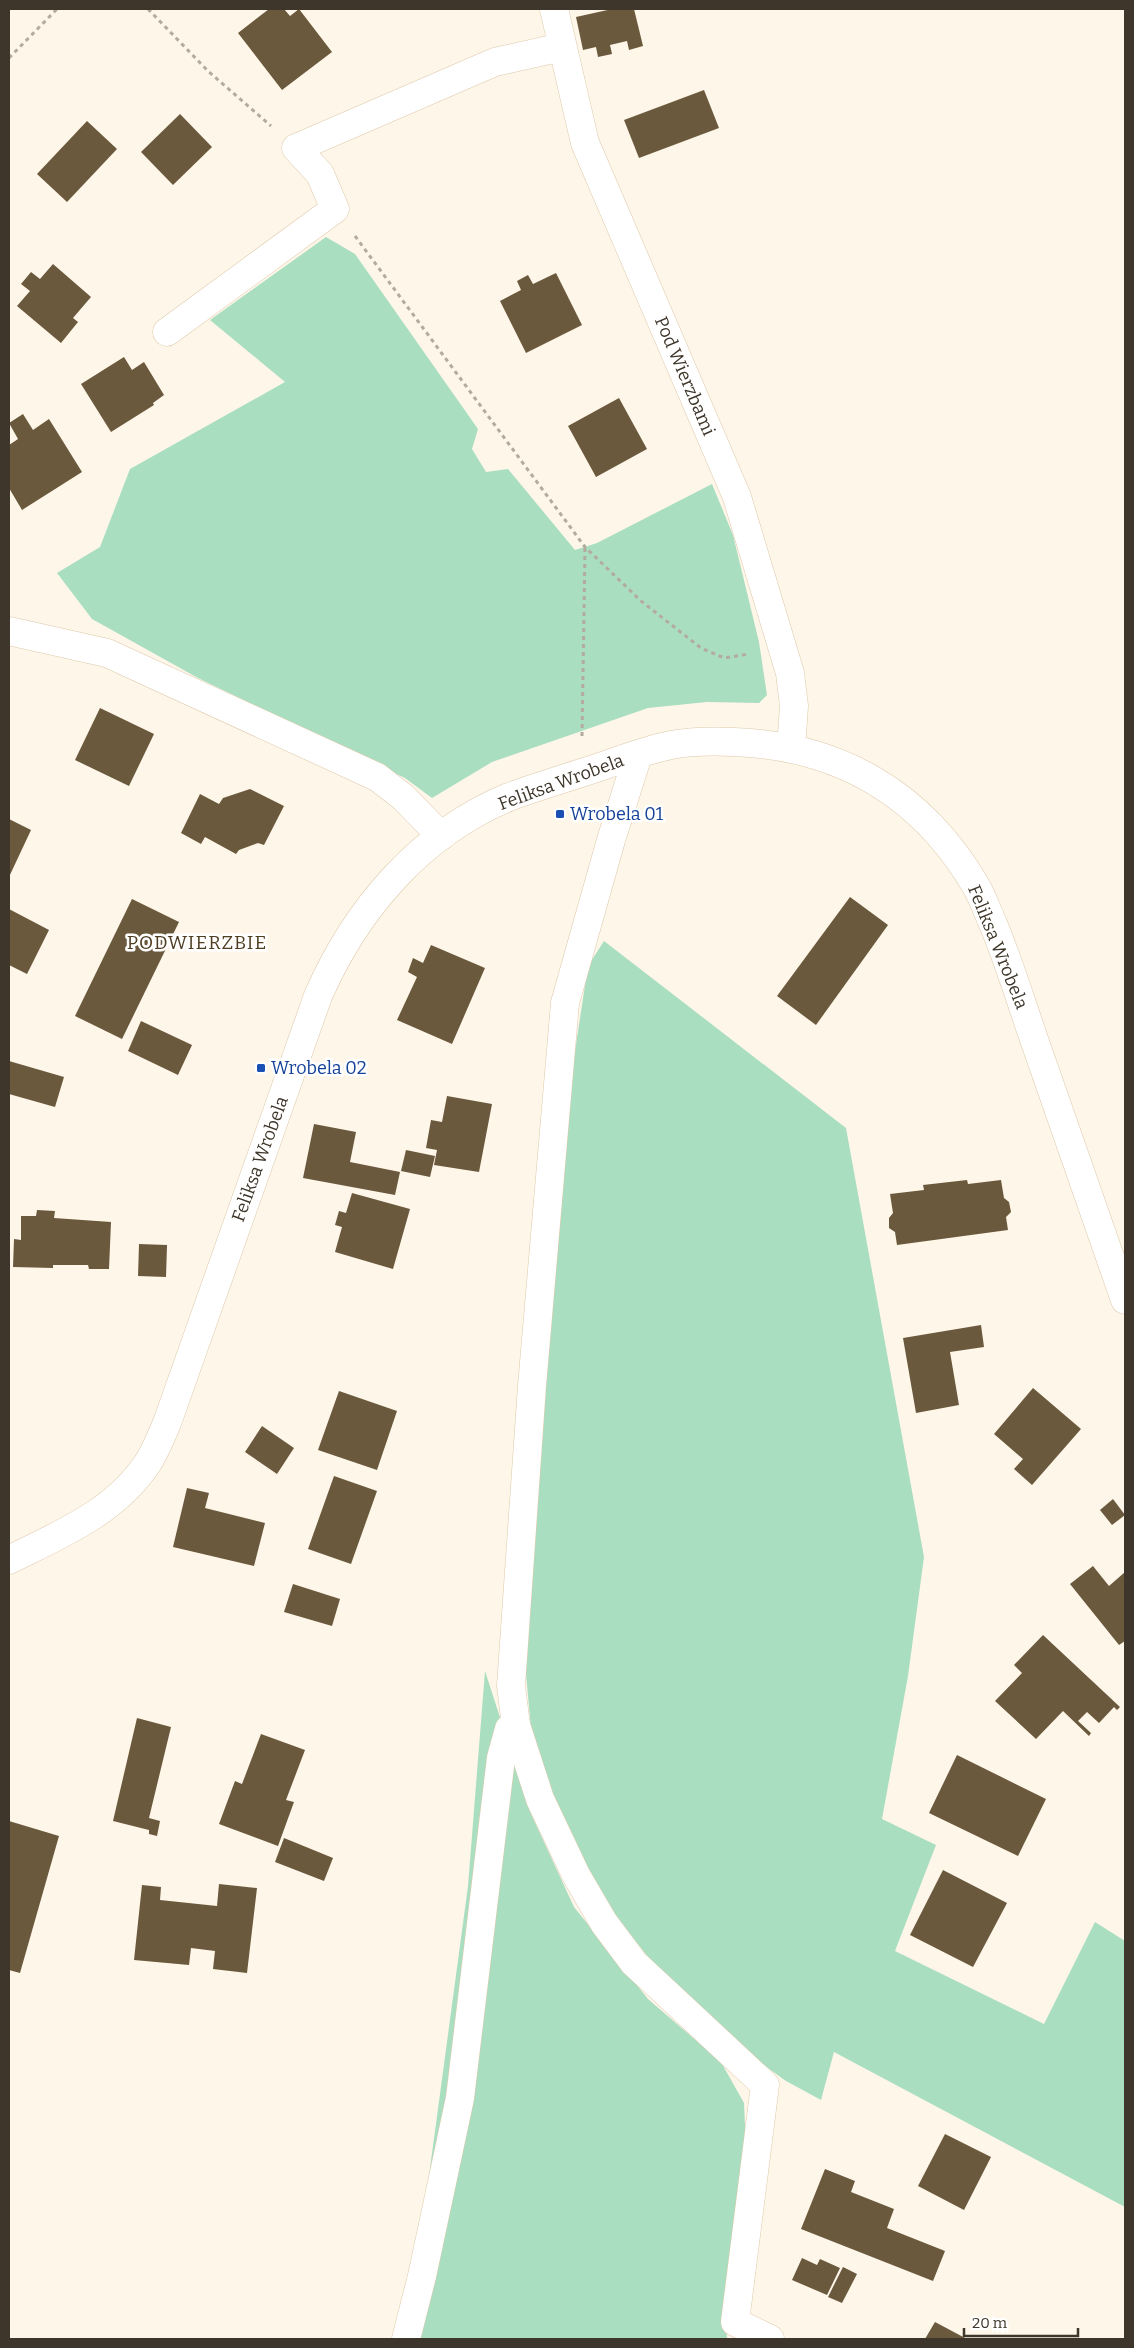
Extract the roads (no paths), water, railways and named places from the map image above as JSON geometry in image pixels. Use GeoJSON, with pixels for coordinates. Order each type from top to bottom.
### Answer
{"type":"FeatureCollection","features":[{"type":"Feature","properties":{"kind":"street","name":"Pod Wierzbami"},"geometry":{"type":"LineString","coordinates":[[554,9],[585,143],[737,497],[790,673],[794,706],[792,748]]}},
{"type":"Feature","properties":{"kind":"street"},"geometry":{"type":"LineString","coordinates":[[167,332],[335,209],[320,174],[296,148],[495,62],[562,47]]}},
{"type":"Feature","properties":{"kind":"street"},"geometry":{"type":"LineString","coordinates":[[9,631],[107,654],[377,777],[402,797],[441,836]]}},
{"type":"Feature","properties":{"kind":"street","name":"Feliksa Wrobela"},"geometry":{"type":"LineString","coordinates":[[9,1560],[82,1522],[111,1504],[147,1464],[167,1423],[318,996],[332,964],[347,937],[390,881],[441,836],[507,798],[672,744],[714,741],[755,743],[792,748],[825,756],[861,772],[893,791],[923,816],[954,851],[978,889],[1002,947],[1125,1300]]}},
{"type":"Feature","properties":{"kind":"street"},"geometry":{"type":"LineString","coordinates":[[638,755],[611,840],[565,1003],[532,1386],[511,1686],[516,1725],[540,1799],[576,1876],[604,1923],[634,1963],[765,2086],[734,2322],[770,2339]]}},
{"type":"Feature","properties":{"kind":"street"},"geometry":{"type":"LineString","coordinates":[[406,2339],[422,2276],[460,2098],[501,1758],[509,1729],[516,1725]]}},
{"type":"Feature","properties":{"kind":"place","name":"Wrobela 01"},"geometry":{"type":"Point","coordinates":[560,814]}},
{"type":"Feature","properties":{"kind":"place","name":"Wrobela 02"},"geometry":{"type":"Point","coordinates":[261,1068]}},
{"type":"Feature","properties":{"kind":"district","name":"PODWIERZBIE"},"geometry":{"type":"Point","coordinates":[197,942]}}]}
